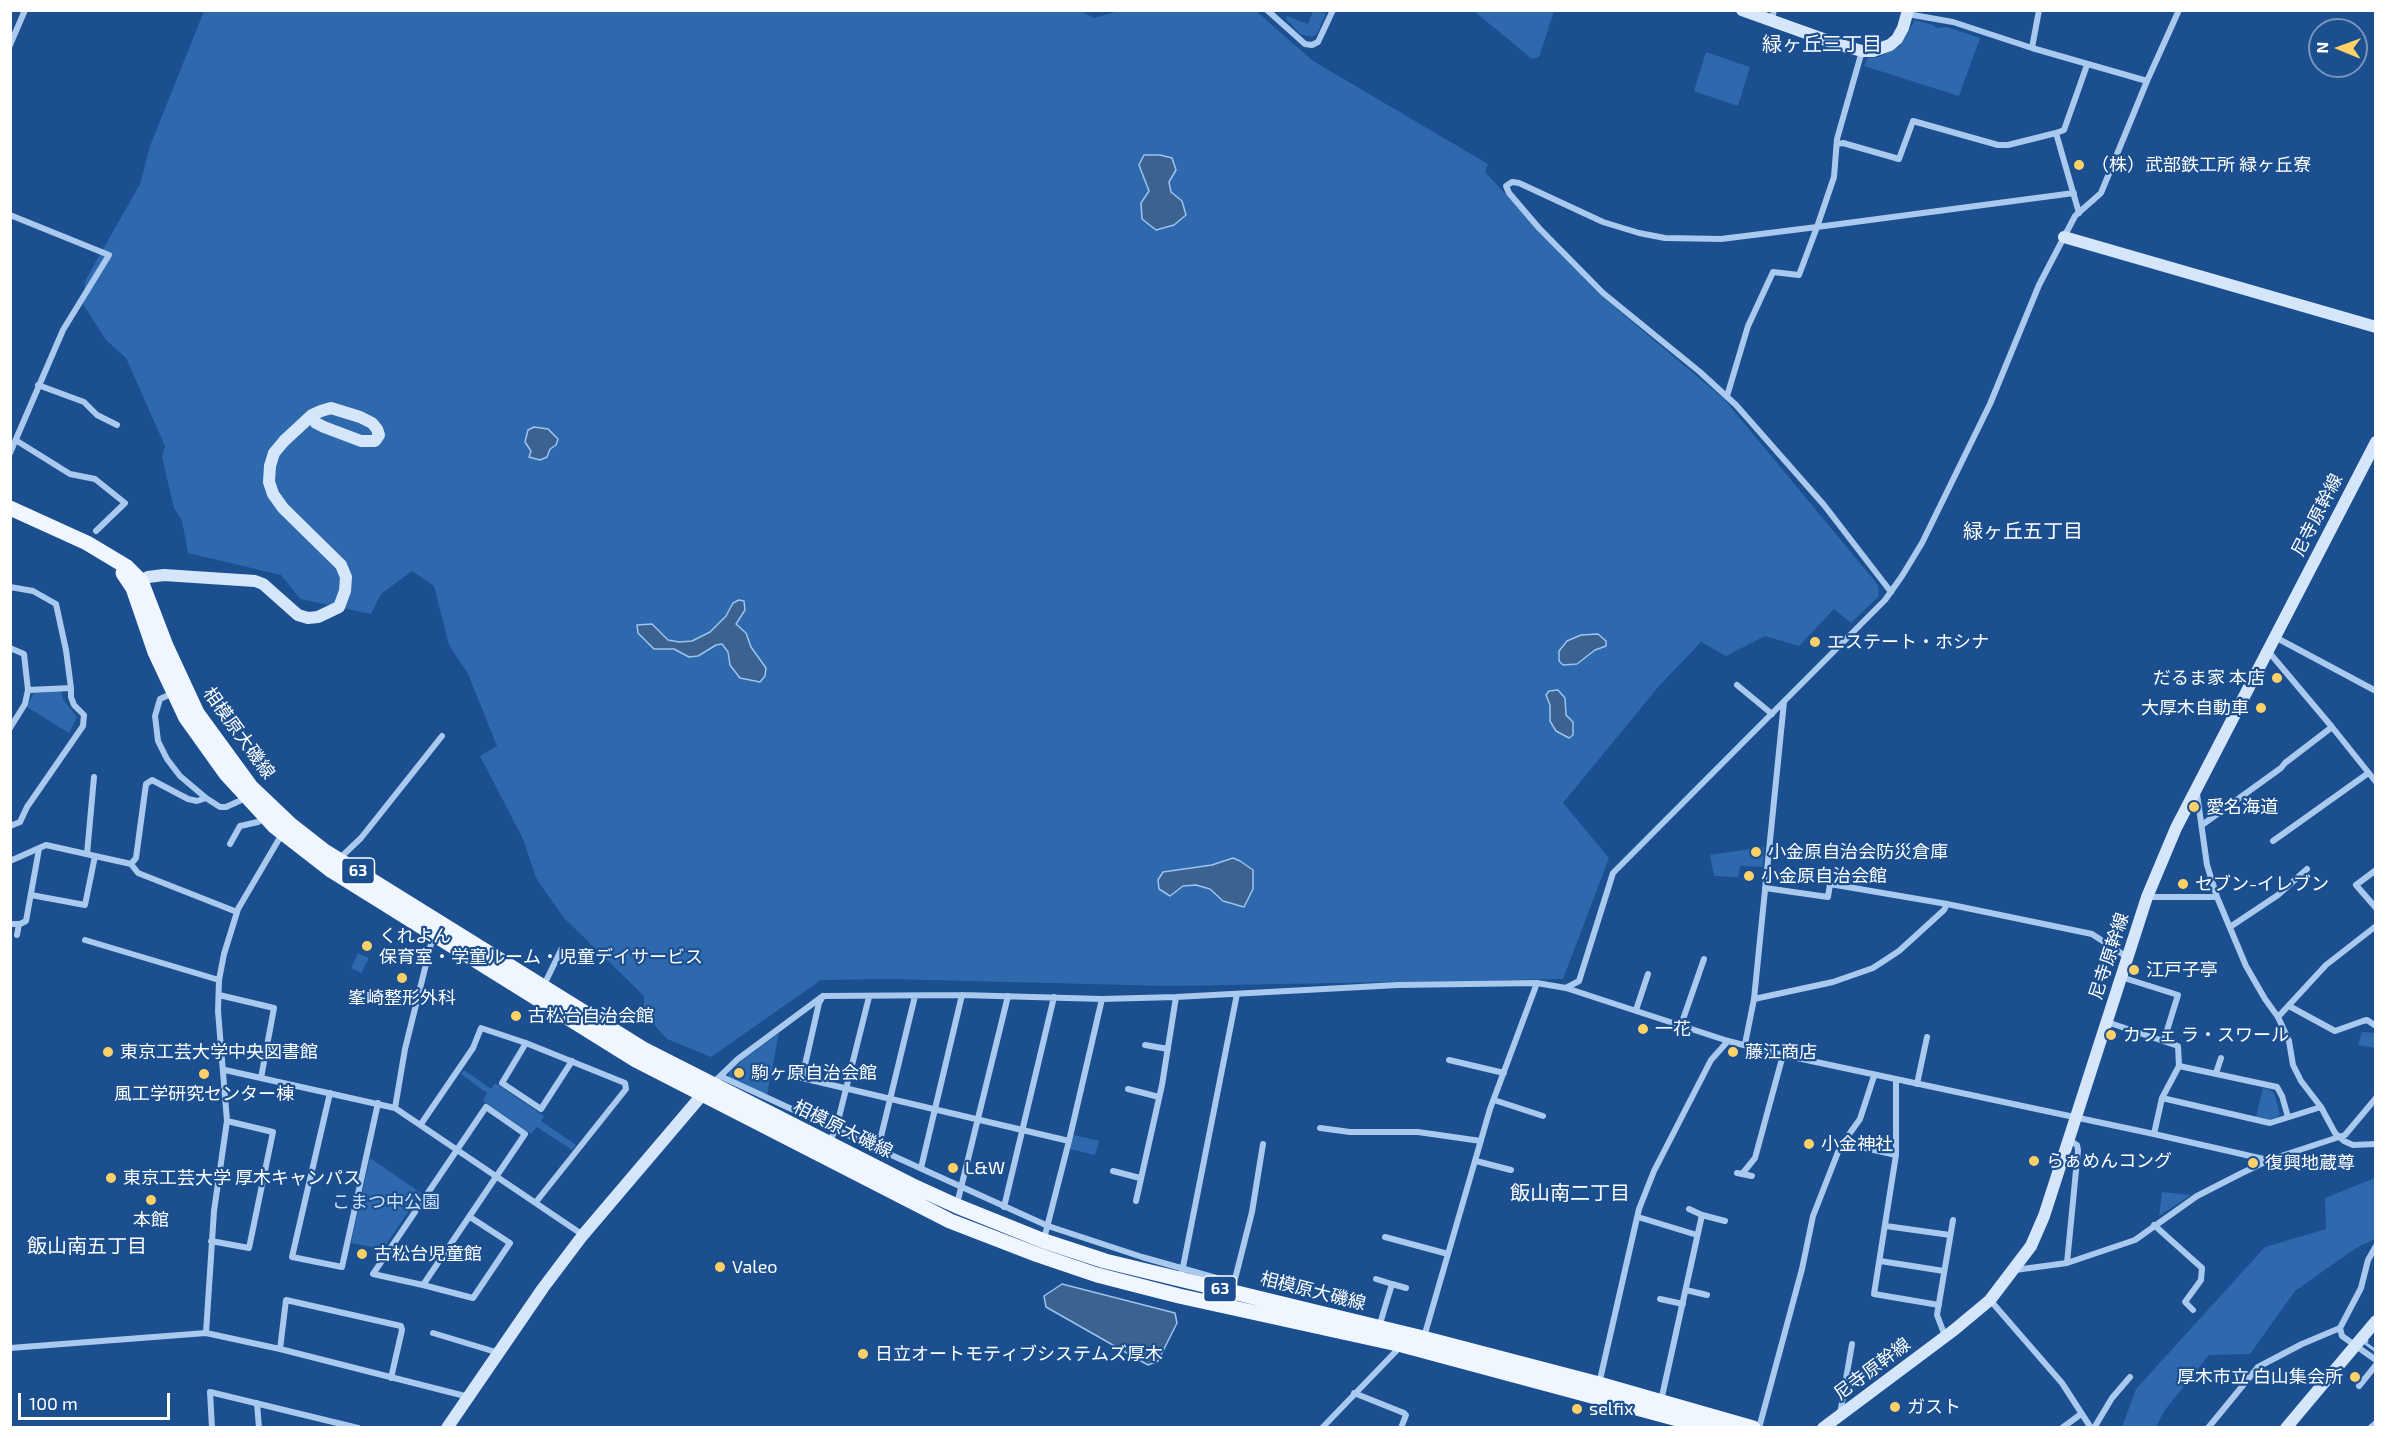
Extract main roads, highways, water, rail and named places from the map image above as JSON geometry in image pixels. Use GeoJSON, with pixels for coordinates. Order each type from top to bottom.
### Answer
{"type":"FeatureCollection","features":[{"type":"Feature","properties":{"kind":"main road","name":"相模原大磯線"},"geometry":{"type":"LineString","coordinates":[[10,508],[87,543],[127,567],[141,581],[166,646],[197,713],[251,787],[287,829],[332,871],[634,1059],[711,1085]]}},
{"type":"Feature","properties":{"kind":"main road","name":"相模原大磯線"},"geometry":{"type":"LineString","coordinates":[[109,556],[133,588],[155,652],[173,693],[208,751],[246,798],[266,817],[645,1050],[950,1221],[1043,1241],[1097,1275],[1229,1308],[1597,1390]]}},
{"type":"Feature","properties":{"kind":"main road","name":"相模原大磯線"},"geometry":{"type":"LineString","coordinates":[[826,1150],[1043,1241],[1106,1261],[1233,1287],[1378,1328],[1423,1338],[1597,1390],[1753,1428]]}},
{"type":"Feature","properties":{"kind":"main road","name":"相模原大磯線"},"geometry":{"type":"LineString","coordinates":[[1660,1407],[1711,1428]]}},
{"type":"Feature","properties":{"kind":"waterway"},"geometry":{"type":"LineString","coordinates":[[2367,1341],[2365,1343],[2376,1351]]}},
{"type":"Feature","properties":{"kind":"place","name":"（株）武部鉄工所 緑ヶ丘寮"},"geometry":{"type":"Point","coordinates":[2079,165]}},
{"type":"Feature","properties":{"kind":"place","name":"エステート・ホシナ"},"geometry":{"type":"Point","coordinates":[1815,642]}},
{"type":"Feature","properties":{"kind":"place","name":"だるま家 本店"},"geometry":{"type":"Point","coordinates":[2277,678]}},
{"type":"Feature","properties":{"kind":"place","name":"大厚木自動車"},"geometry":{"type":"Point","coordinates":[2261,708]}},
{"type":"Feature","properties":{"kind":"place","name":"愛名海道"},"geometry":{"type":"Point","coordinates":[2194,807]}},
{"type":"Feature","properties":{"kind":"place","name":"小金原自治会防災倉庫"},"geometry":{"type":"Point","coordinates":[1756,852]}},
{"type":"Feature","properties":{"kind":"place","name":"小金原自治会館"},"geometry":{"type":"Point","coordinates":[1749,876]}},
{"type":"Feature","properties":{"kind":"place","name":"セブン-イレブン"},"geometry":{"type":"Point","coordinates":[2183,884]}},
{"type":"Feature","properties":{"kind":"place","name":"くれよん 保育室・学童ルーム・児童デイサービス"},"geometry":{"type":"Point","coordinates":[367,946]}},
{"type":"Feature","properties":{"kind":"place","name":"江戸子亭"},"geometry":{"type":"Point","coordinates":[2134,970]}},
{"type":"Feature","properties":{"kind":"place","name":"峯崎整形外科"},"geometry":{"type":"Point","coordinates":[402,978]}},
{"type":"Feature","properties":{"kind":"place","name":"古松台自治会館"},"geometry":{"type":"Point","coordinates":[516,1016]}},
{"type":"Feature","properties":{"kind":"place","name":"一花"},"geometry":{"type":"Point","coordinates":[1643,1029]}},
{"type":"Feature","properties":{"kind":"place","name":"カフェ ラ・スワール"},"geometry":{"type":"Point","coordinates":[2111,1035]}},
{"type":"Feature","properties":{"kind":"place","name":"東京工芸大学中央図書館"},"geometry":{"type":"Point","coordinates":[108,1052]}},
{"type":"Feature","properties":{"kind":"place","name":"藤江商店"},"geometry":{"type":"Point","coordinates":[1733,1052]}},
{"type":"Feature","properties":{"kind":"place","name":"駒ヶ原自治会館"},"geometry":{"type":"Point","coordinates":[739,1073]}},
{"type":"Feature","properties":{"kind":"place","name":"風工学研究センター棟"},"geometry":{"type":"Point","coordinates":[204,1074]}},
{"type":"Feature","properties":{"kind":"place","name":"小金神社"},"geometry":{"type":"Point","coordinates":[1809,1144]}},
{"type":"Feature","properties":{"kind":"place","name":"らぁめんコング"},"geometry":{"type":"Point","coordinates":[2034,1161]}},
{"type":"Feature","properties":{"kind":"place","name":"復興地蔵尊"},"geometry":{"type":"Point","coordinates":[2253,1163]}},
{"type":"Feature","properties":{"kind":"place","name":"L&W"},"geometry":{"type":"Point","coordinates":[953,1168]}},
{"type":"Feature","properties":{"kind":"place","name":"東京工芸大学 厚木キャンパス"},"geometry":{"type":"Point","coordinates":[111,1178]}},
{"type":"Feature","properties":{"kind":"place","name":"本館"},"geometry":{"type":"Point","coordinates":[151,1200]}},
{"type":"Feature","properties":{"kind":"place","name":"古松台児童館"},"geometry":{"type":"Point","coordinates":[362,1254]}},
{"type":"Feature","properties":{"kind":"place","name":"Valeo"},"geometry":{"type":"Point","coordinates":[720,1267]}},
{"type":"Feature","properties":{"kind":"place","name":"日立オートモティブシステムズ厚木"},"geometry":{"type":"Point","coordinates":[863,1354]}},
{"type":"Feature","properties":{"kind":"place","name":"厚木市立 白山集会所"},"geometry":{"type":"Point","coordinates":[2355,1377]}},
{"type":"Feature","properties":{"kind":"place","name":"ガスト"},"geometry":{"type":"Point","coordinates":[1895,1407]}},
{"type":"Feature","properties":{"kind":"place","name":"selfix"},"geometry":{"type":"Point","coordinates":[1577,1409]}},
{"type":"Feature","properties":{"kind":"district","name":"緑ヶ丘三丁目"},"geometry":{"type":"Point","coordinates":[1822,44]}},
{"type":"Feature","properties":{"kind":"district","name":"緑ヶ丘五丁目"},"geometry":{"type":"Point","coordinates":[2023,531]}},
{"type":"Feature","properties":{"kind":"district","name":"飯山南二丁目"},"geometry":{"type":"Point","coordinates":[1570,1193]}},
{"type":"Feature","properties":{"kind":"district","name":"飯山南五丁目"},"geometry":{"type":"Point","coordinates":[87,1246]}},
{"type":"Feature","properties":{"kind":"park label","name":"こまつ中公園"},"geometry":{"type":"Point","coordinates":[386,1202]}}]}
